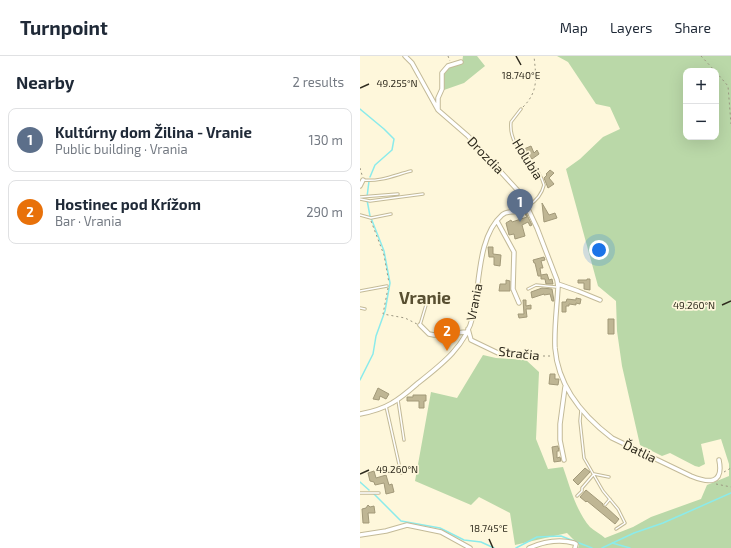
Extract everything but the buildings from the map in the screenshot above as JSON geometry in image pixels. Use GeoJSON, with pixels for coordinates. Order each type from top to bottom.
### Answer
{"type":"FeatureCollection","features":[{"type":"Feature","properties":{"kind":"street","name":"Drozdia"},"geometry":{"type":"LineString","coordinates":[[405,56],[412,63],[438,110],[468,136],[486,155],[516,188],[528,206]]}},
{"type":"Feature","properties":{"kind":"street"},"geometry":{"type":"LineString","coordinates":[[438,110],[438,98],[442,89],[442,73],[445,68],[461,62]]}},
{"type":"Feature","properties":{"kind":"street"},"geometry":{"type":"LineString","coordinates":[[360,186],[363,180]]}},
{"type":"Feature","properties":{"kind":"street"},"geometry":{"type":"LineString","coordinates":[[519,303],[513,289],[514,252],[497,221],[505,213],[520,210],[528,206]]}},
{"type":"Feature","properties":{"kind":"street","name":"Ďatlia"},"geometry":{"type":"LineString","coordinates":[[528,206],[558,286],[555,338],[556,356],[565,385],[575,401],[605,433],[612,438],[691,476],[708,481]]}},
{"type":"Feature","properties":{"kind":"street","name":"Vrania"},"geometry":{"type":"LineString","coordinates":[[360,414],[386,406],[398,400],[452,355],[459,346],[473,316],[482,256],[487,240],[497,221]]}},
{"type":"Feature","properties":{"kind":"street"},"geometry":{"type":"LineString","coordinates":[[558,286],[578,290],[600,300]]}},
{"type":"Feature","properties":{"kind":"street"},"geometry":{"type":"LineString","coordinates":[[420,325],[429,334],[434,335],[467,330]]}},
{"type":"Feature","properties":{"kind":"street","name":"Stračia"},"geometry":{"type":"LineString","coordinates":[[467,330],[471,340],[494,351],[530,356]]}},
{"type":"Feature","properties":{"kind":"street","name":"Ďatlia"},"geometry":{"type":"LineString","coordinates":[[564,460],[560,432],[565,385]]}},
{"type":"Feature","properties":{"kind":"street"},"geometry":{"type":"LineString","coordinates":[[708,481],[716,478],[720,474],[721,469],[719,460]]}},
{"type":"Feature","properties":{"kind":"street"},"geometry":{"type":"LineString","coordinates":[[360,535],[386,531],[407,525],[441,532],[470,548]]}},
{"type":"Feature","properties":{"kind":"street"},"geometry":{"type":"LineString","coordinates":[[529,548],[539,544],[558,541],[574,543],[576,544],[575,548]]}},
{"type":"Feature","properties":{"kind":"lane","name":"Holubia"},"geometry":{"type":"LineString","coordinates":[[521,109],[511,122],[513,138],[521,153],[539,173],[544,185],[541,194],[528,206]]}},
{"type":"Feature","properties":{"kind":"lane"},"geometry":{"type":"LineString","coordinates":[[363,180],[371,181],[385,179],[411,171]]}},
{"type":"Feature","properties":{"kind":"lane"},"geometry":{"type":"LineString","coordinates":[[360,198],[398,194]]}},
{"type":"Feature","properties":{"kind":"lane"},"geometry":{"type":"LineString","coordinates":[[360,198],[370,201],[423,194]]}},
{"type":"Feature","properties":{"kind":"lane"},"geometry":{"type":"LineString","coordinates":[[360,215],[370,218],[391,214]]}},
{"type":"Feature","properties":{"kind":"lane"},"geometry":{"type":"LineString","coordinates":[[528,289],[536,285],[558,286]]}},
{"type":"Feature","properties":{"kind":"lane"},"geometry":{"type":"LineString","coordinates":[[360,291],[387,286]]}},
{"type":"Feature","properties":{"kind":"lane"},"geometry":{"type":"LineString","coordinates":[[420,325],[426,305]]}},
{"type":"Feature","properties":{"kind":"lane"},"geometry":{"type":"LineString","coordinates":[[360,308],[365,309]]}},
{"type":"Feature","properties":{"kind":"lane"},"geometry":{"type":"LineString","coordinates":[[398,400],[404,440]]}},
{"type":"Feature","properties":{"kind":"lane"},"geometry":{"type":"LineString","coordinates":[[386,406],[400,473]]}},
{"type":"Feature","properties":{"kind":"lane"},"geometry":{"type":"LineString","coordinates":[[581,408],[580,421],[584,458],[618,509],[625,524],[616,529]]}},
{"type":"Feature","properties":{"kind":"lane"},"geometry":{"type":"LineString","coordinates":[[594,474],[609,477]]}},
{"type":"Feature","properties":{"kind":"lane"},"geometry":{"type":"LineString","coordinates":[[577,496],[594,474]]}},
{"type":"Feature","properties":{"kind":"lane"},"geometry":{"type":"LineString","coordinates":[[360,494],[379,493]]}},
{"type":"Feature","properties":{"kind":"lane"},"geometry":{"type":"LineString","coordinates":[[605,505],[610,499]]}},
{"type":"Feature","properties":{"kind":"path"},"geometry":{"type":"LineString","coordinates":[[448,56],[452,65]]}},
{"type":"Feature","properties":{"kind":"path"},"geometry":{"type":"LineString","coordinates":[[521,109],[529,101],[534,91],[536,79],[534,56]]}},
{"type":"Feature","properties":{"kind":"path"},"geometry":{"type":"LineString","coordinates":[[702,56],[712,68]]}},
{"type":"Feature","properties":{"kind":"path"},"geometry":{"type":"LineString","coordinates":[[719,76],[728,86],[731,124]]}},
{"type":"Feature","properties":{"kind":"path"},"geometry":{"type":"LineString","coordinates":[[360,168],[363,180]]}},
{"type":"Feature","properties":{"kind":"path"},"geometry":{"type":"LineString","coordinates":[[370,218],[384,255],[389,283],[384,315],[405,318],[420,325]]}},
{"type":"Feature","properties":{"kind":"path","name":"Stračia"},"geometry":{"type":"LineString","coordinates":[[530,356],[556,356]]}},
{"type":"Feature","properties":{"kind":"path"},"geometry":{"type":"LineString","coordinates":[[720,474],[731,468]]}},
{"type":"Feature","properties":{"kind":"path"},"geometry":{"type":"LineString","coordinates":[[708,481],[731,487]]}},
{"type":"Feature","properties":{"kind":"green space"},"geometry":{"type":"Polygon","coordinates":[[[463,56],[477,56],[485,66],[464,83],[444,90],[443,74],[449,68],[462,63],[463,56]]]}},
{"type":"Feature","properties":{"kind":"green space"},"geometry":{"type":"Polygon","coordinates":[[[557,56],[731,56],[731,548],[578,548],[579,545],[567,533],[515,545],[510,513],[479,497],[471,505],[415,481],[431,392],[457,398],[483,355],[496,358],[526,360],[539,372],[536,439],[548,469],[563,467],[574,498],[585,521],[590,527],[605,538],[633,527],[651,517],[701,499],[707,485],[729,476],[729,464],[721,439],[701,444],[705,464],[699,467],[670,453],[662,456],[640,445],[622,366],[617,331],[616,301],[598,286],[566,169],[580,159],[603,137],[620,129],[610,107],[596,104],[568,62],[557,56]]]}},
{"type":"Feature","properties":{"kind":"waterway"},"geometry":{"type":"LineString","coordinates":[[360,109],[394,139],[392,150],[375,165],[370,177]]}},
{"type":"Feature","properties":{"kind":"waterway"},"geometry":{"type":"LineString","coordinates":[[367,197],[369,181]]}},
{"type":"Feature","properties":{"kind":"waterway"},"geometry":{"type":"LineString","coordinates":[[367,200],[370,216]]}},
{"type":"Feature","properties":{"kind":"waterway"},"geometry":{"type":"LineString","coordinates":[[360,380],[373,354],[376,336],[385,311],[390,283],[384,251],[371,218]]}},
{"type":"Feature","properties":{"kind":"waterway"},"geometry":{"type":"LineString","coordinates":[[360,482],[369,490]]}},
{"type":"Feature","properties":{"kind":"waterway"},"geometry":{"type":"LineString","coordinates":[[373,493],[401,521],[440,528],[464,540],[481,542],[494,548]]}},
{"type":"Feature","properties":{"kind":"waterway"},"geometry":{"type":"LineString","coordinates":[[602,548],[634,533],[663,523],[731,493]]}},
{"type":"Feature","properties":{"kind":"waterway"},"geometry":{"type":"LineString","coordinates":[[516,548],[537,537],[561,536],[592,548]]}},
{"type":"Feature","properties":{"kind":"waterway"},"geometry":{"type":"LineString","coordinates":[[612,543],[630,548]]}},
{"type":"Feature","properties":{"kind":"place","name":"Kultúrny dom Žilina - Vranie"},"geometry":{"type":"Point","coordinates":[520,222]}},
{"type":"Feature","properties":{"kind":"place","name":"Hostinec pod Krížom"},"geometry":{"type":"Point","coordinates":[447,351]}},
{"type":"Feature","properties":{"kind":"district","name":"Vranie"},"geometry":{"type":"Point","coordinates":[425,297]}}]}
